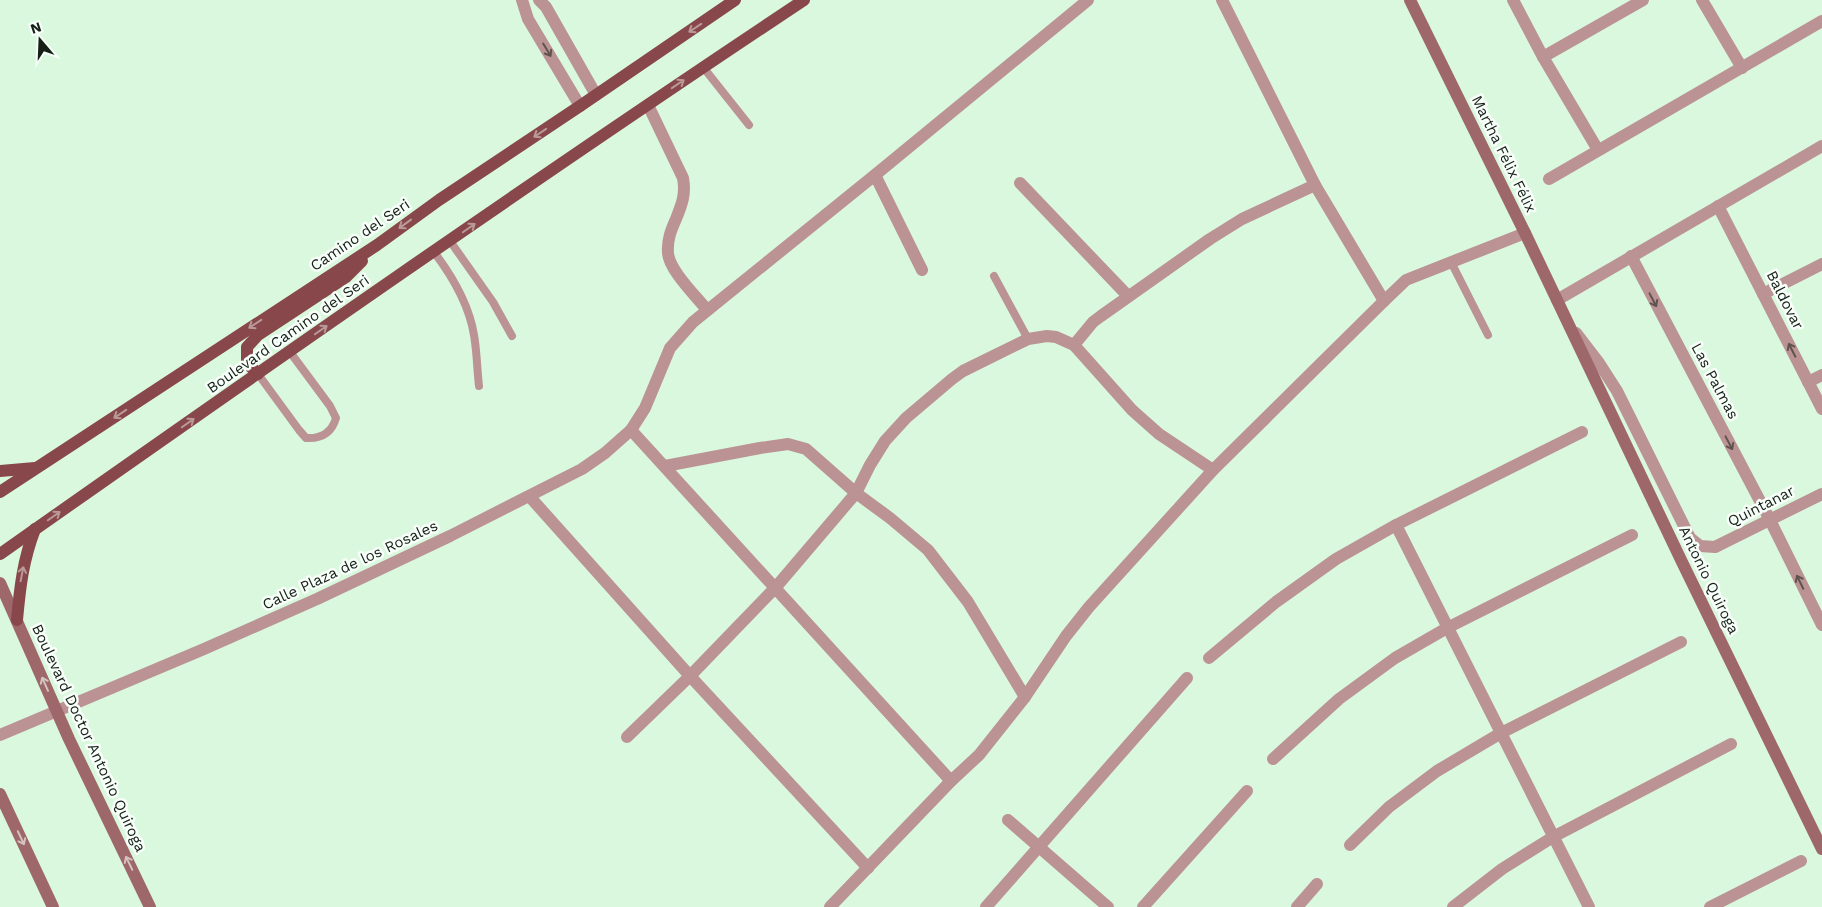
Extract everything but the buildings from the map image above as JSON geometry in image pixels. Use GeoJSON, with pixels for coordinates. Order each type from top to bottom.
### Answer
{"type":"FeatureCollection","features":[{"type":"Feature","properties":{"kind":"main road","name":"Camino del Seri"},"geometry":{"type":"LineString","coordinates":[[0,492],[377,245],[439,200],[735,0]]}},
{"type":"Feature","properties":{"kind":"main road"},"geometry":{"type":"LineString","coordinates":[[648,105],[804,0]]}},
{"type":"Feature","properties":{"kind":"main road","name":"Boulevard Camino del Seri"},"geometry":{"type":"LineString","coordinates":[[0,554],[648,105]]}},
{"type":"Feature","properties":{"kind":"main road"},"geometry":{"type":"LineString","coordinates":[[258,374],[247,363],[247,347],[258,334],[346,277],[377,245]]}},
{"type":"Feature","properties":{"kind":"main road"},"geometry":{"type":"LineString","coordinates":[[0,471],[40,467]]}},
{"type":"Feature","properties":{"kind":"main road"},"geometry":{"type":"LineString","coordinates":[[17,620],[21,577],[27,550],[35,529]]}},
{"type":"Feature","properties":{"kind":"street"},"geometry":{"type":"LineString","coordinates":[[522,0],[528,19],[580,106]]}},
{"type":"Feature","properties":{"kind":"street","name":"Calle Plaza de los Rosales"},"geometry":{"type":"LineString","coordinates":[[0,736],[317,599],[530,497],[582,469],[605,453],[631,430],[645,408],[670,348],[680,335],[707,310],[876,175],[1088,0]]}},
{"type":"Feature","properties":{"kind":"street"},"geometry":{"type":"LineString","coordinates":[[1222,0],[1316,185],[1384,301]]}},
{"type":"Feature","properties":{"kind":"street","name":"Martha Félix Félix"},"geometry":{"type":"LineString","coordinates":[[1410,0],[1568,323]]}},
{"type":"Feature","properties":{"kind":"street"},"geometry":{"type":"LineString","coordinates":[[1513,0],[1543,57],[1598,150]]}},
{"type":"Feature","properties":{"kind":"street"},"geometry":{"type":"LineString","coordinates":[[1543,57],[1643,0]]}},
{"type":"Feature","properties":{"kind":"street"},"geometry":{"type":"LineString","coordinates":[[1702,0],[1742,68]]}},
{"type":"Feature","properties":{"kind":"street"},"geometry":{"type":"LineString","coordinates":[[528,19],[543,3],[596,95]]}},
{"type":"Feature","properties":{"kind":"street"},"geometry":{"type":"LineString","coordinates":[[1549,178],[1822,21]]}},
{"type":"Feature","properties":{"kind":"street"},"geometry":{"type":"LineString","coordinates":[[648,105],[683,178],[685,190],[683,201],[669,236],[668,254],[676,270],[707,310]]}},
{"type":"Feature","properties":{"kind":"street"},"geometry":{"type":"LineString","coordinates":[[1557,300],[1822,146]]}},
{"type":"Feature","properties":{"kind":"street"},"geometry":{"type":"LineString","coordinates":[[876,175],[922,270]]}},
{"type":"Feature","properties":{"kind":"street"},"geometry":{"type":"LineString","coordinates":[[1020,183],[1128,296]]}},
{"type":"Feature","properties":{"kind":"street"},"geometry":{"type":"LineString","coordinates":[[1074,345],[1093,322],[1210,239],[1242,220],[1316,185]]}},
{"type":"Feature","properties":{"kind":"street","name":"Baldovar"},"geometry":{"type":"LineString","coordinates":[[1718,206],[1822,409]]}},
{"type":"Feature","properties":{"kind":"street"},"geometry":{"type":"LineString","coordinates":[[830,907],[979,754],[1025,697],[1066,636],[1089,607],[1213,470],[1384,301],[1406,280],[1525,233]]}},
{"type":"Feature","properties":{"kind":"street","name":"Las Palmas"},"geometry":{"type":"LineString","coordinates":[[1631,256],[1770,520],[1822,625]]}},
{"type":"Feature","properties":{"kind":"street"},"geometry":{"type":"LineString","coordinates":[[1764,294],[1822,264]]}},
{"type":"Feature","properties":{"kind":"street","name":"Quintanar"},"geometry":{"type":"LineString","coordinates":[[1568,323],[1599,363],[1617,391],[1690,538],[1700,546],[1714,547],[1822,494]]}},
{"type":"Feature","properties":{"kind":"street","name":"Antonio Quiroga"},"geometry":{"type":"LineString","coordinates":[[1568,323],[1822,850]]}},
{"type":"Feature","properties":{"kind":"street"},"geometry":{"type":"LineString","coordinates":[[627,736],[690,676],[776,586],[856,493],[870,465],[886,441],[906,418],[943,386],[964,371],[1028,339],[1047,336],[1056,337],[1074,345],[1139,416],[1159,434],[1213,470]]}},
{"type":"Feature","properties":{"kind":"street"},"geometry":{"type":"LineString","coordinates":[[1808,382],[1822,375]]}},
{"type":"Feature","properties":{"kind":"street"},"geometry":{"type":"LineString","coordinates":[[631,430],[776,586],[951,781]]}},
{"type":"Feature","properties":{"kind":"street"},"geometry":{"type":"LineString","coordinates":[[1209,658],[1276,602],[1336,558],[1582,432]]}},
{"type":"Feature","properties":{"kind":"street"},"geometry":{"type":"LineString","coordinates":[[665,466],[788,444],[806,449],[856,493],[890,518],[928,550],[968,602],[1025,697]]}},
{"type":"Feature","properties":{"kind":"street"},"geometry":{"type":"LineString","coordinates":[[530,497],[690,676],[868,868]]}},
{"type":"Feature","properties":{"kind":"street"},"geometry":{"type":"LineString","coordinates":[[1396,526],[1589,907]]}},
{"type":"Feature","properties":{"kind":"street"},"geometry":{"type":"LineString","coordinates":[[1273,758],[1339,699],[1395,658],[1447,628],[1632,535]]}},
{"type":"Feature","properties":{"kind":"street","name":"Boulevard Doctor Antonio Quiroga"},"geometry":{"type":"LineString","coordinates":[[0,583],[57,712],[150,907]]}},
{"type":"Feature","properties":{"kind":"street"},"geometry":{"type":"LineString","coordinates":[[1350,845],[1390,807],[1437,771],[1501,733],[1681,642]]}},
{"type":"Feature","properties":{"kind":"street"},"geometry":{"type":"LineString","coordinates":[[986,907],[1187,678]]}},
{"type":"Feature","properties":{"kind":"street"},"geometry":{"type":"LineString","coordinates":[[1453,907],[1502,869],[1553,837],[1731,744]]}},
{"type":"Feature","properties":{"kind":"street"},"geometry":{"type":"LineString","coordinates":[[1142,907],[1246,791]]}},
{"type":"Feature","properties":{"kind":"street"},"geometry":{"type":"LineString","coordinates":[[0,794],[53,907]]}},
{"type":"Feature","properties":{"kind":"street"},"geometry":{"type":"LineString","coordinates":[[1008,820],[1108,907]]}},
{"type":"Feature","properties":{"kind":"street"},"geometry":{"type":"LineString","coordinates":[[1710,907],[1801,861]]}},
{"type":"Feature","properties":{"kind":"street"},"geometry":{"type":"LineString","coordinates":[[1297,907],[1317,884]]}},
{"type":"Feature","properties":{"kind":"lane"},"geometry":{"type":"LineString","coordinates":[[703,67],[750,125]]}},
{"type":"Feature","properties":{"kind":"lane"},"geometry":{"type":"LineString","coordinates":[[450,241],[493,302],[512,336]]}},
{"type":"Feature","properties":{"kind":"lane"},"geometry":{"type":"LineString","coordinates":[[434,252],[452,276],[466,304],[474,335],[479,386]]}},
{"type":"Feature","properties":{"kind":"lane"},"geometry":{"type":"LineString","coordinates":[[1451,262],[1488,335]]}},
{"type":"Feature","properties":{"kind":"lane"},"geometry":{"type":"LineString","coordinates":[[994,276],[1028,339]]}},
{"type":"Feature","properties":{"kind":"lane"},"geometry":{"type":"LineString","coordinates":[[258,374],[298,430],[306,438],[318,439],[333,428],[336,418],[330,406],[290,352]]}}]}
